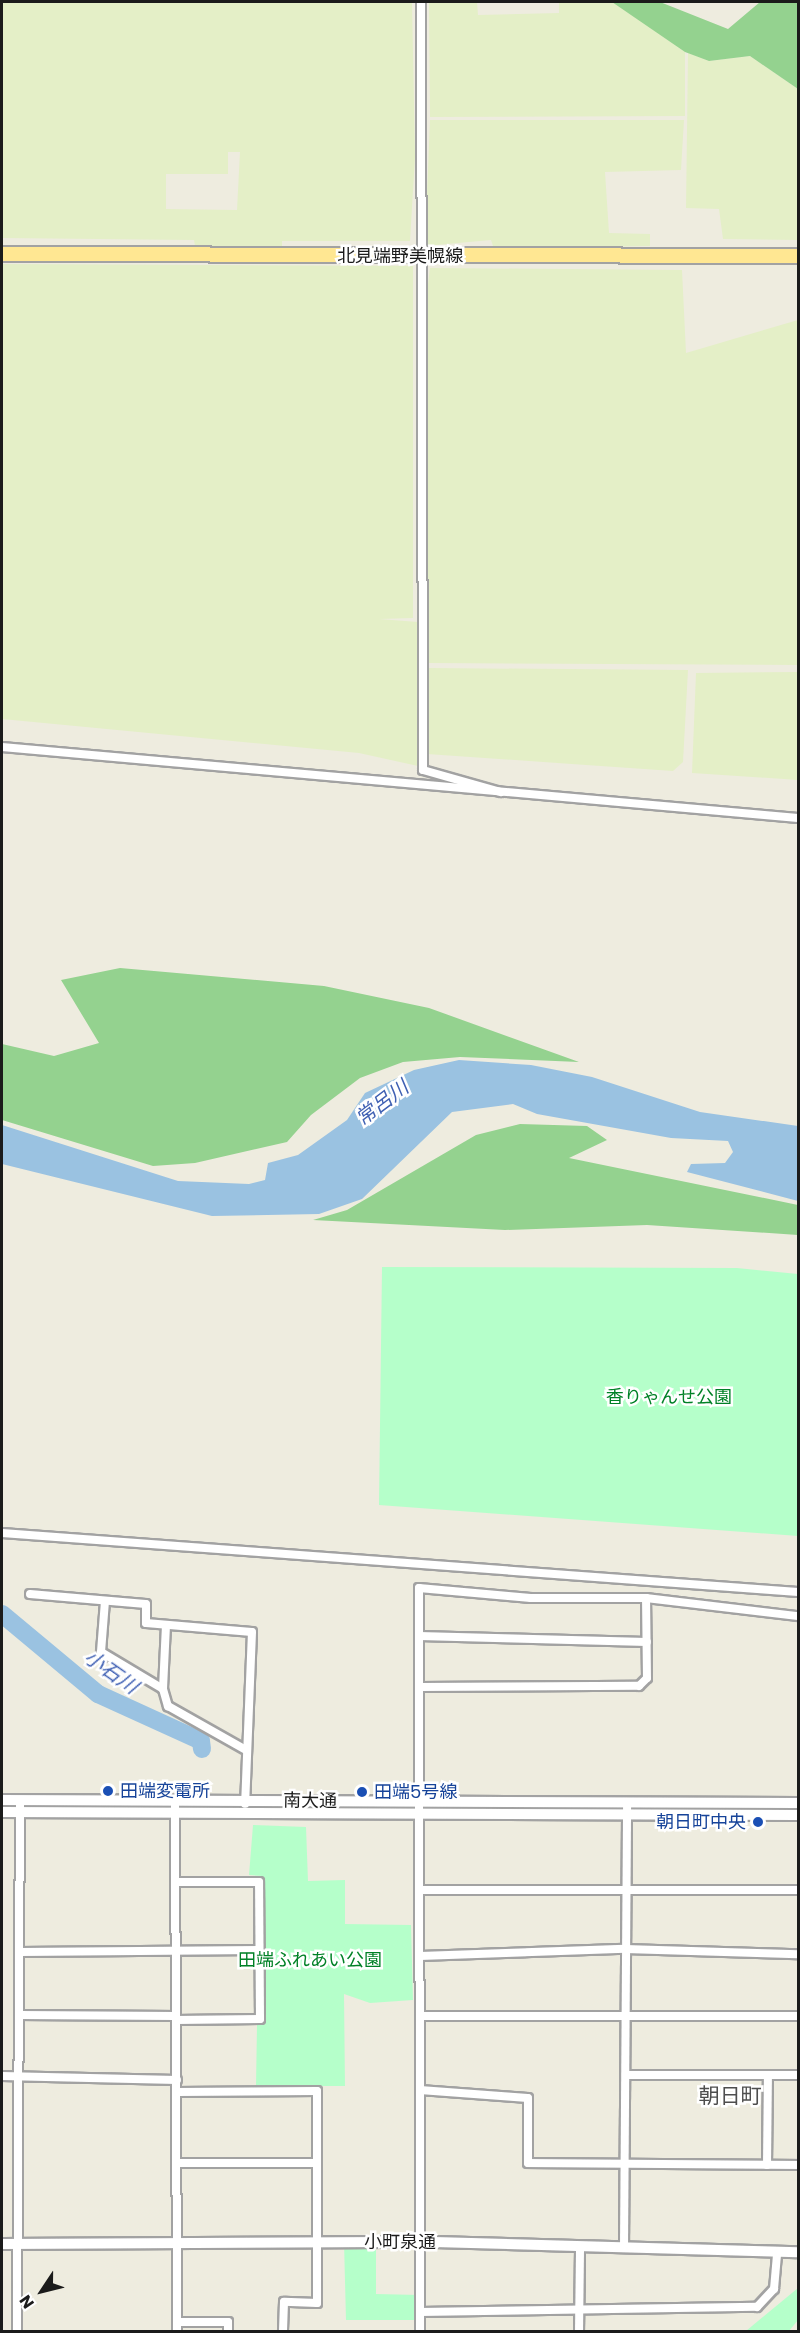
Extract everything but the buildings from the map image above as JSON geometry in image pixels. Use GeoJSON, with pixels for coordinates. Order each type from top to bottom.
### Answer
{"type":"FeatureCollection","features":[{"type":"Feature","properties":{"kind":"main road","name":"北見端野美幌線"},"geometry":{"type":"LineString","coordinates":[[2,254],[798,256]]}},
{"type":"Feature","properties":{"kind":"street"},"geometry":{"type":"LineString","coordinates":[[421,2],[419,256],[423,770],[501,792]]}},
{"type":"Feature","properties":{"kind":"street"},"geometry":{"type":"LineString","coordinates":[[2,747],[798,818]]}},
{"type":"Feature","properties":{"kind":"street"},"geometry":{"type":"LineString","coordinates":[[2,1533],[798,1592]]}},
{"type":"Feature","properties":{"kind":"street"},"geometry":{"type":"LineString","coordinates":[[420,2331],[419,1588],[531,1598],[646,1598],[798,1616]]}},
{"type":"Feature","properties":{"kind":"street"},"geometry":{"type":"LineString","coordinates":[[30,1594],[146,1604],[146,1623],[252,1632],[245,1814]]}},
{"type":"Feature","properties":{"kind":"street"},"geometry":{"type":"LineString","coordinates":[[420,1687],[639,1686],[647,1678],[646,1598]]}},
{"type":"Feature","properties":{"kind":"street"},"geometry":{"type":"LineString","coordinates":[[105,1600],[100,1652],[163,1689]]}},
{"type":"Feature","properties":{"kind":"street"},"geometry":{"type":"LineString","coordinates":[[166,1625],[163,1689],[168,1706],[246,1750]]}},
{"type":"Feature","properties":{"kind":"street"},"geometry":{"type":"LineString","coordinates":[[419,1636],[647,1642]]}},
{"type":"Feature","properties":{"kind":"street","name":"南大通"},"geometry":{"type":"LineString","coordinates":[[2,1800],[798,1803]]}},
{"type":"Feature","properties":{"kind":"street"},"geometry":{"type":"LineString","coordinates":[[17,2331],[20,1800]]}},
{"type":"Feature","properties":{"kind":"street"},"geometry":{"type":"LineString","coordinates":[[175,1801],[177,2327],[228,2322],[228,2331]]}},
{"type":"Feature","properties":{"kind":"street"},"geometry":{"type":"LineString","coordinates":[[624,2248],[627,1803]]}},
{"type":"Feature","properties":{"kind":"street","name":"南大通"},"geometry":{"type":"LineString","coordinates":[[2,1812],[798,1815]]}},
{"type":"Feature","properties":{"kind":"street"},"geometry":{"type":"LineString","coordinates":[[19,2015],[260,2019],[259,1882],[176,1882]]}},
{"type":"Feature","properties":{"kind":"street"},"geometry":{"type":"LineString","coordinates":[[420,1890],[798,1890]]}},
{"type":"Feature","properties":{"kind":"street"},"geometry":{"type":"LineString","coordinates":[[420,1956],[625,1949],[798,1954]]}},
{"type":"Feature","properties":{"kind":"street"},"geometry":{"type":"LineString","coordinates":[[20,1952],[259,1950]]}},
{"type":"Feature","properties":{"kind":"street"},"geometry":{"type":"LineString","coordinates":[[421,2016],[798,2016]]}},
{"type":"Feature","properties":{"kind":"street"},"geometry":{"type":"LineString","coordinates":[[626,2075],[798,2075]]}},
{"type":"Feature","properties":{"kind":"street"},"geometry":{"type":"LineString","coordinates":[[767,2165],[768,2075]]}},
{"type":"Feature","properties":{"kind":"street"},"geometry":{"type":"LineString","coordinates":[[2,2076],[177,2080]]}},
{"type":"Feature","properties":{"kind":"street"},"geometry":{"type":"LineString","coordinates":[[420,2090],[528,2098],[528,2163],[798,2165]]}},
{"type":"Feature","properties":{"kind":"street"},"geometry":{"type":"LineString","coordinates":[[177,2092],[317,2091],[317,2303],[284,2302],[283,2331]]}},
{"type":"Feature","properties":{"kind":"street"},"geometry":{"type":"LineString","coordinates":[[177,2163],[317,2163]]}},
{"type":"Feature","properties":{"kind":"street","name":"小町泉通"},"geometry":{"type":"LineString","coordinates":[[2,2244],[177,2241],[421,2242],[798,2252]]}},
{"type":"Feature","properties":{"kind":"street"},"geometry":{"type":"LineString","coordinates":[[579,2331],[580,2248]]}},
{"type":"Feature","properties":{"kind":"street"},"geometry":{"type":"LineString","coordinates":[[420,2312],[578,2312],[757,2307],[774,2289],[777,2251]]}},
{"type":"Feature","properties":{"kind":"green space"},"geometry":{"type":"Polygon","coordinates":[[[2,2],[412,2],[415,157],[410,241],[282,241],[282,247],[195,246],[194,240],[2,238],[2,2]],[[228,152],[228,174],[166,174],[166,209],[237,210],[240,152],[228,152]]]}},
{"type":"Feature","properties":{"kind":"green space"},"geometry":{"type":"Polygon","coordinates":[[[429,2],[477,2],[478,15],[559,13],[559,2],[613,2],[685,52],[685,116],[430,117],[429,2]]]}},
{"type":"Feature","properties":{"kind":"green space"},"geometry":{"type":"Polygon","coordinates":[[[612,2],[660,2],[728,29],[760,2],[798,2],[798,89],[750,56],[709,61],[685,52],[612,2]]]}},
{"type":"Feature","properties":{"kind":"green space"},"geometry":{"type":"Polygon","coordinates":[[[688,53],[709,61],[750,56],[798,89],[798,240],[723,239],[719,209],[686,208],[688,53]]]}},
{"type":"Feature","properties":{"kind":"green space"},"geometry":{"type":"Polygon","coordinates":[[[430,120],[684,120],[681,170],[605,172],[609,233],[650,234],[650,246],[518,248],[493,246],[491,240],[425,246],[430,120]]]}},
{"type":"Feature","properties":{"kind":"green space"},"geometry":{"type":"Polygon","coordinates":[[[2,264],[413,266],[413,618],[379,619],[418,622],[418,766],[359,753],[2,719],[2,264]]]}},
{"type":"Feature","properties":{"kind":"green space"},"geometry":{"type":"Polygon","coordinates":[[[430,268],[682,270],[686,353],[798,320],[798,665],[429,663],[424,316],[430,268]]]}},
{"type":"Feature","properties":{"kind":"green space"},"geometry":{"type":"Polygon","coordinates":[[[428,668],[688,670],[683,762],[673,771],[427,754],[428,668]]]}},
{"type":"Feature","properties":{"kind":"green space"},"geometry":{"type":"Polygon","coordinates":[[[798,672],[798,780],[692,773],[696,673],[798,672]]]}},
{"type":"Feature","properties":{"kind":"green space"},"geometry":{"type":"Polygon","coordinates":[[[120,968],[324,986],[429,1008],[579,1062],[460,1057],[403,1062],[360,1078],[311,1115],[287,1142],[195,1163],[153,1166],[2,1120],[2,1044],[54,1056],[99,1043],[61,980],[120,968]]]}},
{"type":"Feature","properties":{"kind":"green space"},"geometry":{"type":"Polygon","coordinates":[[[520,1124],[587,1126],[607,1140],[569,1158],[798,1205],[798,1235],[647,1225],[505,1230],[313,1220],[347,1210],[476,1135],[520,1124]]]}},
{"type":"Feature","properties":{"kind":"green space","name":"香りゃんせ公園"},"geometry":{"type":"Polygon","coordinates":[[[382,1267],[737,1268],[798,1274],[798,1536],[379,1505],[382,1267]]]}},
{"type":"Feature","properties":{"kind":"green space","name":"田端ふれあい公園"},"geometry":{"type":"Polygon","coordinates":[[[253,1825],[306,1827],[308,1881],[345,1880],[345,1924],[411,1925],[413,2000],[370,2003],[344,1994],[345,2086],[256,2086],[257,2025],[263,2025],[262,1876],[249,1875],[253,1825]]]}},
{"type":"Feature","properties":{"kind":"green space"},"geometry":{"type":"Polygon","coordinates":[[[344,2242],[376,2242],[376,2294],[420,2295],[420,2320],[346,2320],[344,2242]]]}},
{"type":"Feature","properties":{"kind":"green space"},"geometry":{"type":"Polygon","coordinates":[[[798,2288],[798,2320],[789,2331],[746,2331],[798,2288]]]}},
{"type":"Feature","properties":{"kind":"water","name":"常呂川"},"geometry":{"type":"Polygon","coordinates":[[[459,1060],[531,1065],[592,1077],[700,1112],[798,1126],[798,1201],[687,1172],[691,1164],[725,1163],[733,1152],[728,1141],[671,1138],[537,1114],[513,1104],[452,1112],[362,1199],[319,1214],[212,1216],[2,1164],[2,1125],[178,1181],[249,1184],[265,1180],[268,1163],[298,1155],[347,1120],[365,1093],[414,1070],[459,1060]]]}},
{"type":"Feature","properties":{"kind":"waterway","name":"小石川"},"geometry":{"type":"LineString","coordinates":[[2,1614],[98,1694],[201,1741],[202,1749]]}},
{"type":"Feature","properties":{"kind":"place","name":"田端変電所"},"geometry":{"type":"Point","coordinates":[108,1791]}},
{"type":"Feature","properties":{"kind":"place","name":"田端5号線"},"geometry":{"type":"Point","coordinates":[362,1792]}},
{"type":"Feature","properties":{"kind":"place","name":"朝日町中央"},"geometry":{"type":"Point","coordinates":[758,1822]}},
{"type":"Feature","properties":{"kind":"district","name":"朝日町"},"geometry":{"type":"Point","coordinates":[730,2096]}}]}
